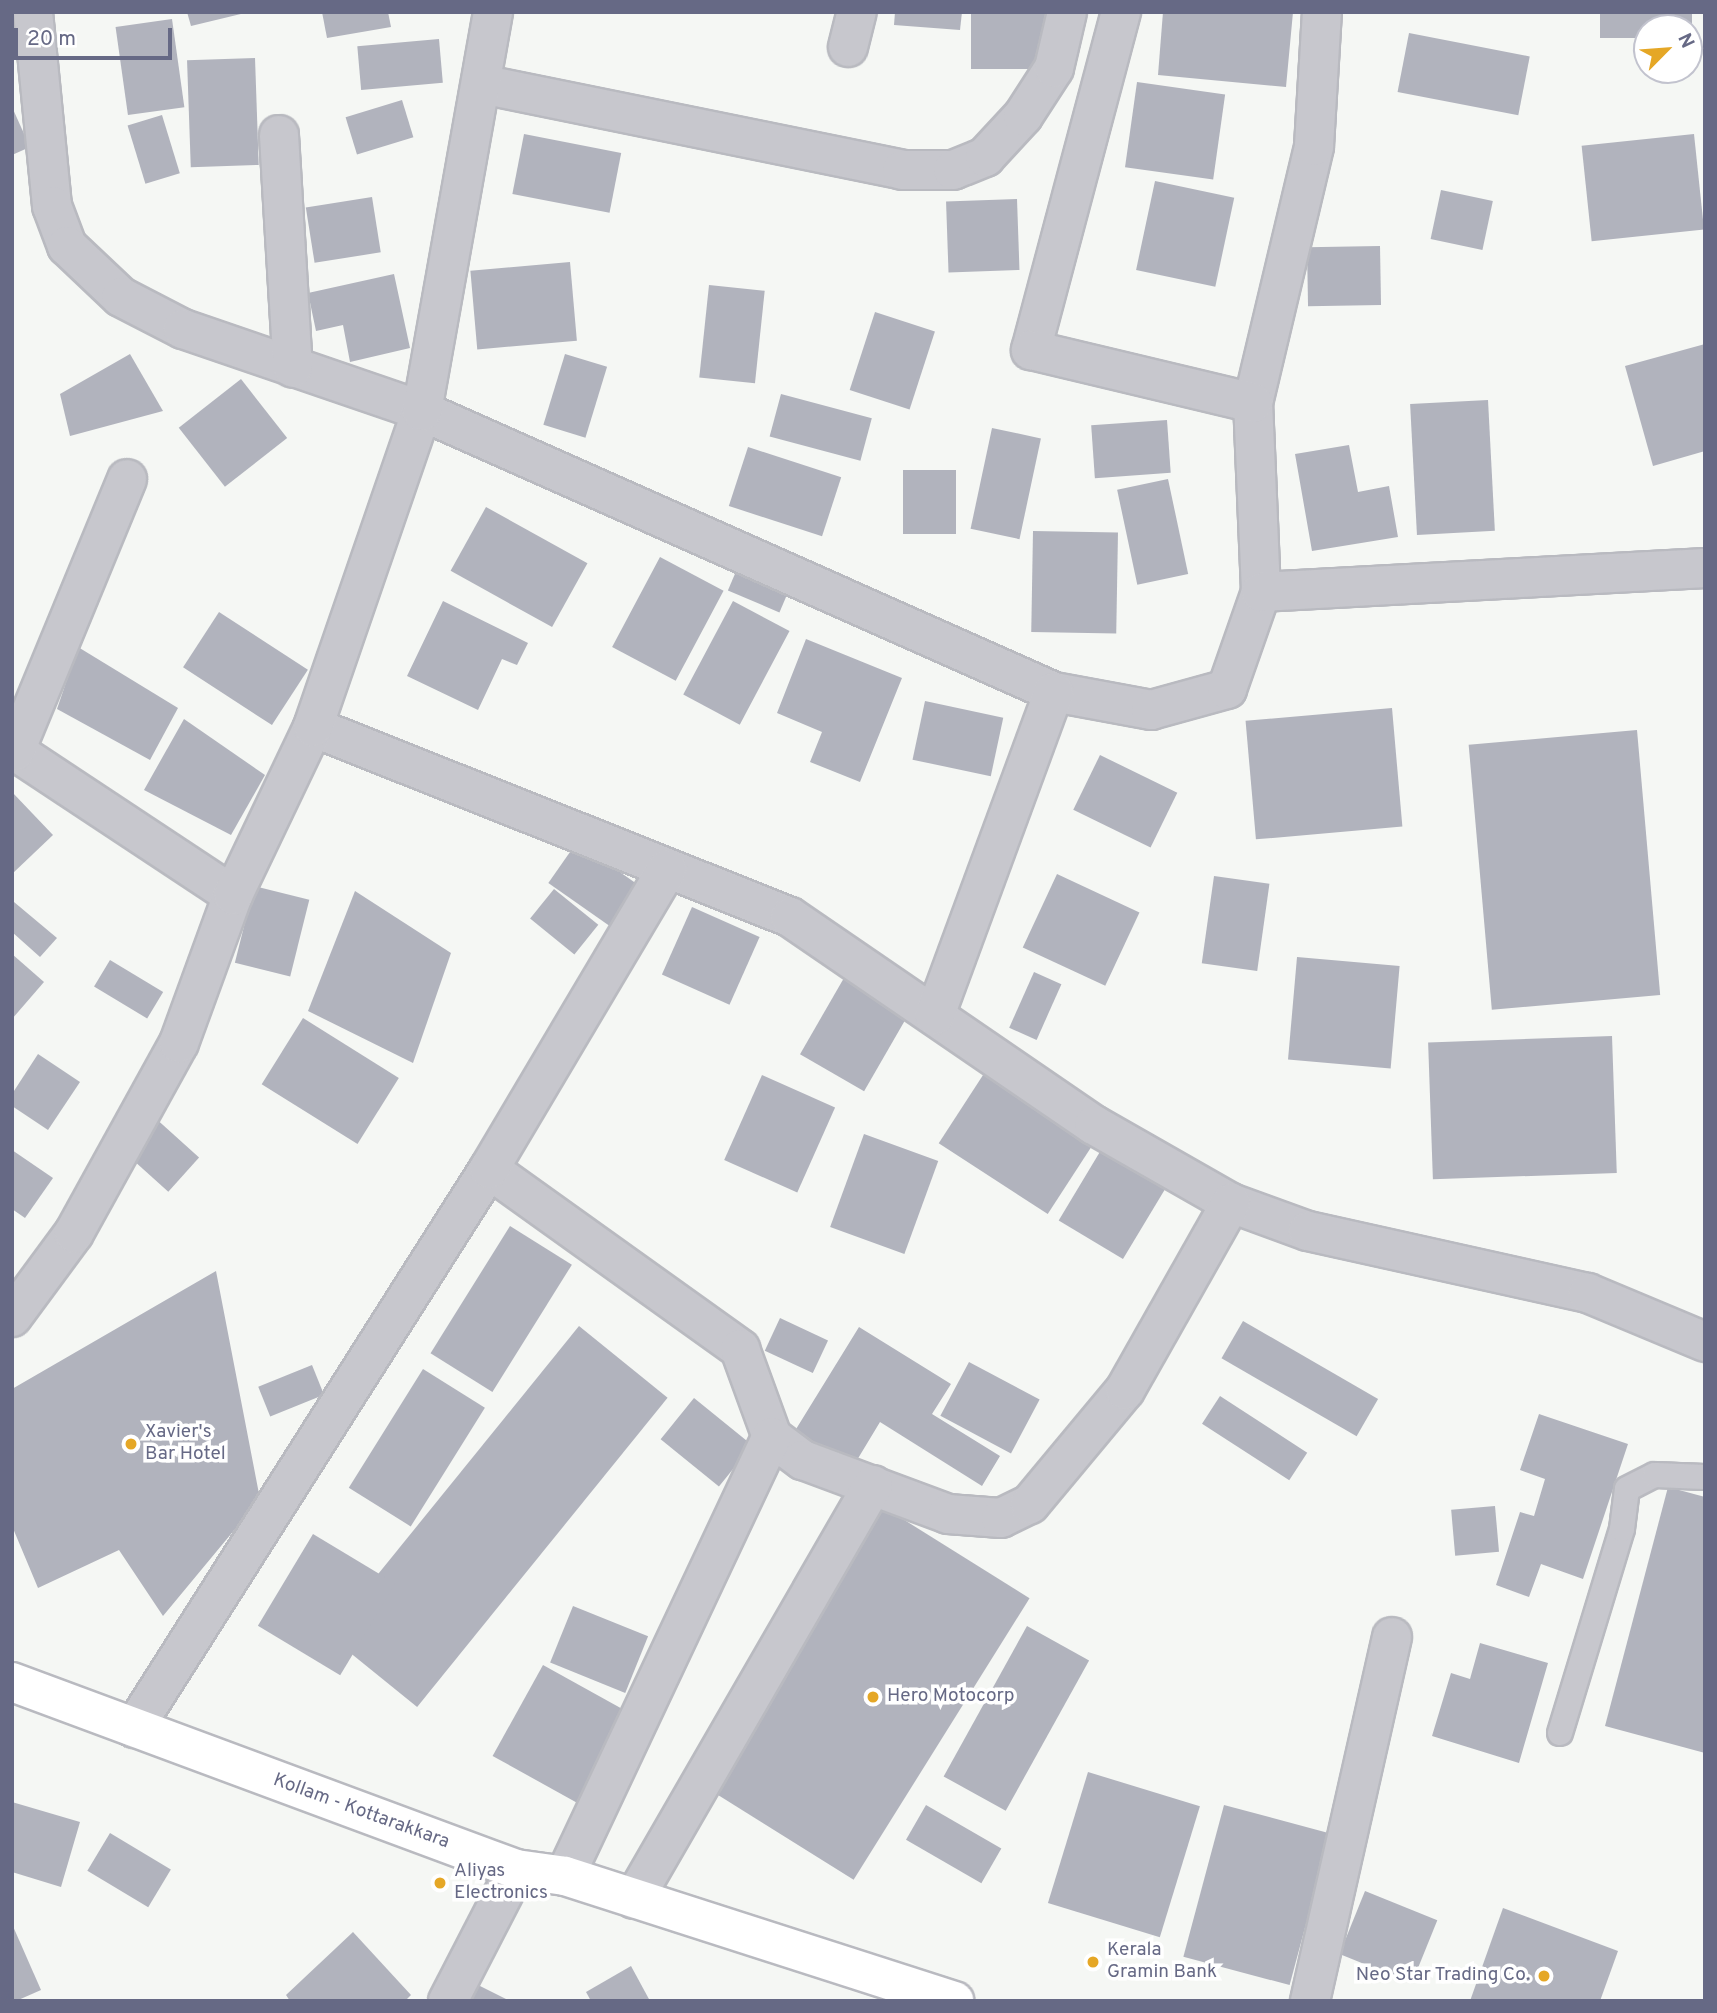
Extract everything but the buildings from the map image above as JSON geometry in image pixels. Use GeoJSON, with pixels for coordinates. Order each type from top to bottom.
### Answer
{"type":"FeatureCollection","features":[{"type":"Feature","properties":{"kind":"main road","name":"Kollam - Kottarakkara"},"geometry":{"type":"LineString","coordinates":[[12,1682],[516,1869],[565,1876],[954,2001]]}},
{"type":"Feature","properties":{"kind":"street"},"geometry":{"type":"LineString","coordinates":[[33,12],[52,206],[67,246],[121,297],[183,329],[422,411],[1054,692],[1151,710],[1227,688],[1261,592],[1253,403],[1314,146],[1322,12]]}},
{"type":"Feature","properties":{"kind":"street"},"geometry":{"type":"LineString","coordinates":[[12,1317],[74,1233],[180,1043],[233,895],[313,727],[422,411],[493,12]]}},
{"type":"Feature","properties":{"kind":"street"},"geometry":{"type":"LineString","coordinates":[[481,84],[902,170],[953,170],[985,157],[1023,116],[1054,68],[1066,12]]}},
{"type":"Feature","properties":{"kind":"street"},"geometry":{"type":"LineString","coordinates":[[1121,12],[1031,350],[1253,403]]}},
{"type":"Feature","properties":{"kind":"street"},"geometry":{"type":"LineString","coordinates":[[279,135],[293,368]]}},
{"type":"Feature","properties":{"kind":"street"},"geometry":{"type":"LineString","coordinates":[[127,479],[14,750],[233,895]]}},
{"type":"Feature","properties":{"kind":"street"},"geometry":{"type":"LineString","coordinates":[[1261,592],[1705,568]]}},
{"type":"Feature","properties":{"kind":"street"},"geometry":{"type":"LineString","coordinates":[[935,1015],[1054,692]]}},
{"type":"Feature","properties":{"kind":"street"},"geometry":{"type":"LineString","coordinates":[[313,727],[790,917],[1094,1125],[1231,1203],[1308,1231],[1588,1293],[1705,1342]]}},
{"type":"Feature","properties":{"kind":"street"},"geometry":{"type":"LineString","coordinates":[[134,1728],[489,1169],[667,869]]}},
{"type":"Feature","properties":{"kind":"street"},"geometry":{"type":"LineString","coordinates":[[489,1169],[740,1349],[772,1437],[803,1460],[948,1514],[1001,1518],[1030,1504],[1125,1390],[1231,1203]]}},
{"type":"Feature","properties":{"kind":"street"},"geometry":{"type":"LineString","coordinates":[[565,1876],[772,1437]]}},
{"type":"Feature","properties":{"kind":"street"},"geometry":{"type":"LineString","coordinates":[[634,1899],[873,1485]]}},
{"type":"Feature","properties":{"kind":"street"},"geometry":{"type":"LineString","coordinates":[[1310,2001],[1392,1637]]}},
{"type":"Feature","properties":{"kind":"street"},"geometry":{"type":"LineString","coordinates":[[448,2001],[516,1869]]}},
{"type":"Feature","properties":{"kind":"lane"},"geometry":{"type":"LineString","coordinates":[[1560,1733],[1622,1529],[1627,1489],[1656,1475],[1705,1477]]}},
{"type":"Feature","properties":{"kind":"place","name":"Xavier's Bar Hotel"},"geometry":{"type":"Point","coordinates":[131,1444]}},
{"type":"Feature","properties":{"kind":"place","name":"Hero Motocorp"},"geometry":{"type":"Point","coordinates":[873,1697]}},
{"type":"Feature","properties":{"kind":"place","name":"Aliyas Electronics"},"geometry":{"type":"Point","coordinates":[440,1883]}},
{"type":"Feature","properties":{"kind":"place","name":"Kerala Gramin Bank"},"geometry":{"type":"Point","coordinates":[1093,1962]}},
{"type":"Feature","properties":{"kind":"place","name":"Neo Star Trading Co."},"geometry":{"type":"Point","coordinates":[1544,1976]}}]}
